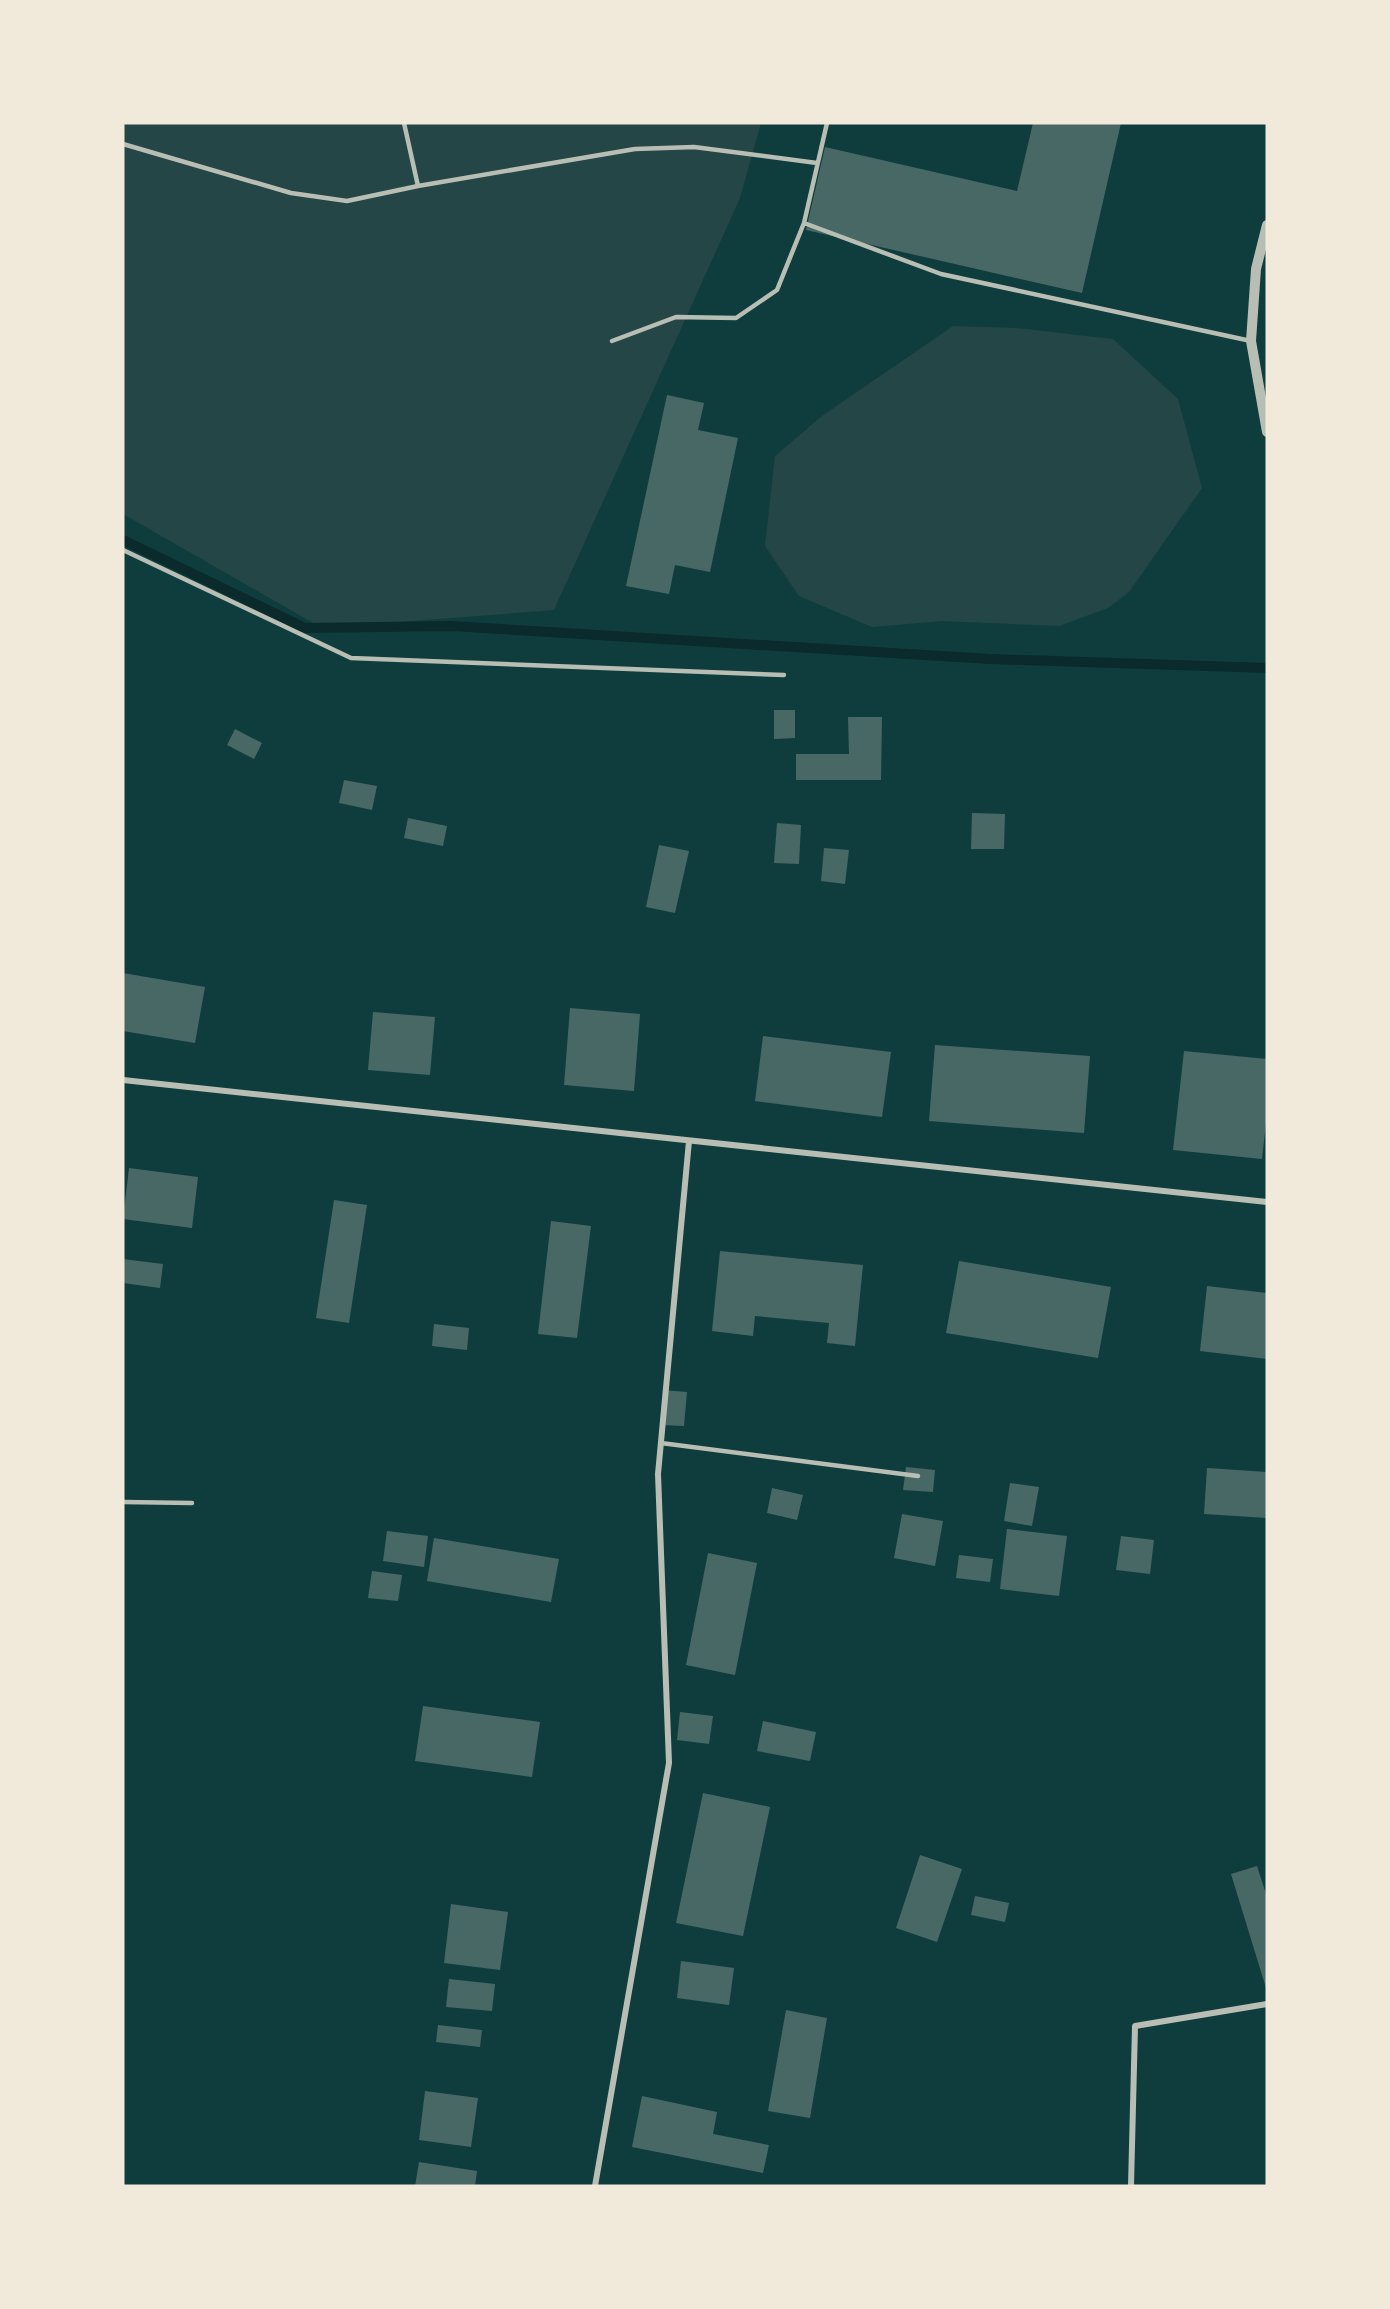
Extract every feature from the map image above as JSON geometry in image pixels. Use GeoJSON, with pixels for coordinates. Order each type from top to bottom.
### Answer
{"type":"FeatureCollection","features":[{"type":"Feature","properties":{"kind":"street"},"geometry":{"type":"LineString","coordinates":[[1267,225],[1256,269],[1251,341],[1267,432]]}},
{"type":"Feature","properties":{"kind":"street"},"geometry":{"type":"LineString","coordinates":[[123,1080],[1267,1202]]}},
{"type":"Feature","properties":{"kind":"street"},"geometry":{"type":"LineString","coordinates":[[595,2186],[669,1763],[658,1474],[689,1141]]}},
{"type":"Feature","properties":{"kind":"street"},"geometry":{"type":"LineString","coordinates":[[1131,2186],[1135,2026],[1267,2004]]}},
{"type":"Feature","properties":{"kind":"lane"},"geometry":{"type":"LineString","coordinates":[[404,123],[418,186]]}},
{"type":"Feature","properties":{"kind":"lane"},"geometry":{"type":"LineString","coordinates":[[612,341],[676,317],[736,318],[777,290],[804,223],[827,123]]}},
{"type":"Feature","properties":{"kind":"lane"},"geometry":{"type":"LineString","coordinates":[[123,144],[291,193],[347,201],[418,186],[635,149],[694,147],[817,163]]}},
{"type":"Feature","properties":{"kind":"lane"},"geometry":{"type":"LineString","coordinates":[[804,223],[941,274],[1251,341]]}},
{"type":"Feature","properties":{"kind":"lane"},"geometry":{"type":"LineString","coordinates":[[123,550],[351,658],[784,675]]}},
{"type":"Feature","properties":{"kind":"lane"},"geometry":{"type":"LineString","coordinates":[[661,1443],[918,1476]]}},
{"type":"Feature","properties":{"kind":"lane"},"geometry":{"type":"LineString","coordinates":[[123,1502],[192,1503]]}},
{"type":"Feature","properties":{"kind":"shaded area"},"geometry":{"type":"Polygon","coordinates":[[[123,123],[761,123],[740,198],[554,610],[322,628],[123,514],[123,123]]]}},
{"type":"Feature","properties":{"kind":"shaded area"},"geometry":{"type":"Polygon","coordinates":[[[953,326],[1017,328],[1113,339],[1178,399],[1202,488],[1129,592],[1108,608],[1059,626],[943,621],[872,627],[799,596],[765,546],[775,456],[822,416],[953,326]]]}},
{"type":"Feature","properties":{"kind":"building"},"geometry":{"type":"Polygon","coordinates":[[[1033,123],[1121,123],[1082,293],[806,230],[825,147],[1017,191],[1033,123]]]}},
{"type":"Feature","properties":{"kind":"building"},"geometry":{"type":"Polygon","coordinates":[[[667,395],[704,403],[698,430],[738,438],[710,572],[675,565],[669,594],[626,586],[667,395]]]}},
{"type":"Feature","properties":{"kind":"building"},"geometry":{"type":"Polygon","coordinates":[[[774,710],[795,710],[795,738],[774,739],[774,710]]]}},
{"type":"Feature","properties":{"kind":"building"},"geometry":{"type":"Polygon","coordinates":[[[848,717],[882,717],[881,780],[796,780],[796,754],[849,754],[848,717]]]}},
{"type":"Feature","properties":{"kind":"building"},"geometry":{"type":"Polygon","coordinates":[[[235,729],[262,743],[254,759],[227,745],[235,729]]]}},
{"type":"Feature","properties":{"kind":"building"},"geometry":{"type":"Polygon","coordinates":[[[344,780],[377,786],[372,810],[339,803],[344,780]]]}},
{"type":"Feature","properties":{"kind":"building"},"geometry":{"type":"Polygon","coordinates":[[[972,813],[1005,814],[1004,849],[971,849],[972,813]]]}},
{"type":"Feature","properties":{"kind":"building"},"geometry":{"type":"Polygon","coordinates":[[[408,818],[447,826],[443,846],[404,838],[408,818]]]}},
{"type":"Feature","properties":{"kind":"building"},"geometry":{"type":"Polygon","coordinates":[[[777,823],[801,825],[799,864],[774,863],[777,823]]]}},
{"type":"Feature","properties":{"kind":"building"},"geometry":{"type":"Polygon","coordinates":[[[659,845],[689,851],[675,913],[646,907],[659,845]]]}},
{"type":"Feature","properties":{"kind":"building"},"geometry":{"type":"Polygon","coordinates":[[[824,848],[849,850],[845,884],[821,881],[824,848]]]}},
{"type":"Feature","properties":{"kind":"building"},"geometry":{"type":"Polygon","coordinates":[[[123,973],[205,987],[195,1043],[123,1031],[123,973]]]}},
{"type":"Feature","properties":{"kind":"building"},"geometry":{"type":"Polygon","coordinates":[[[570,1008],[640,1014],[634,1091],[564,1085],[570,1008]]]}},
{"type":"Feature","properties":{"kind":"building"},"geometry":{"type":"Polygon","coordinates":[[[373,1012],[435,1017],[430,1075],[368,1070],[373,1012]]]}},
{"type":"Feature","properties":{"kind":"building"},"geometry":{"type":"Polygon","coordinates":[[[763,1036],[891,1052],[882,1117],[755,1101],[763,1036]]]}},
{"type":"Feature","properties":{"kind":"building"},"geometry":{"type":"Polygon","coordinates":[[[935,1045],[1090,1056],[1084,1133],[929,1121],[935,1045]]]}},
{"type":"Feature","properties":{"kind":"building"},"geometry":{"type":"Polygon","coordinates":[[[1184,1051],[1267,1059],[1267,1114],[1262,1159],[1173,1150],[1184,1051]]]}},
{"type":"Feature","properties":{"kind":"building"},"geometry":{"type":"Polygon","coordinates":[[[129,1168],[198,1177],[192,1228],[123,1219],[129,1168]]]}},
{"type":"Feature","properties":{"kind":"building"},"geometry":{"type":"Polygon","coordinates":[[[334,1200],[367,1205],[349,1323],[316,1318],[334,1200]]]}},
{"type":"Feature","properties":{"kind":"building"},"geometry":{"type":"Polygon","coordinates":[[[551,1221],[591,1226],[577,1338],[538,1334],[551,1221]]]}},
{"type":"Feature","properties":{"kind":"building"},"geometry":{"type":"Polygon","coordinates":[[[720,1251],[863,1265],[855,1346],[827,1343],[829,1323],[755,1316],[753,1336],[712,1331],[720,1251]]]}},
{"type":"Feature","properties":{"kind":"building"},"geometry":{"type":"Polygon","coordinates":[[[123,1259],[163,1264],[160,1288],[123,1283],[123,1259]]]}},
{"type":"Feature","properties":{"kind":"building"},"geometry":{"type":"Polygon","coordinates":[[[959,1261],[1111,1287],[1098,1358],[946,1333],[959,1261]]]}},
{"type":"Feature","properties":{"kind":"building"},"geometry":{"type":"Polygon","coordinates":[[[1207,1286],[1267,1293],[1267,1359],[1200,1351],[1207,1286]]]}},
{"type":"Feature","properties":{"kind":"building"},"geometry":{"type":"Polygon","coordinates":[[[434,1324],[469,1328],[467,1350],[432,1346],[434,1324]]]}},
{"type":"Feature","properties":{"kind":"building"},"geometry":{"type":"Polygon","coordinates":[[[663,1390],[687,1392],[684,1426],[660,1425],[663,1390]]]}},
{"type":"Feature","properties":{"kind":"building"},"geometry":{"type":"Polygon","coordinates":[[[906,1467],[935,1470],[933,1492],[903,1490],[906,1467]]]}},
{"type":"Feature","properties":{"kind":"building"},"geometry":{"type":"Polygon","coordinates":[[[1207,1468],[1267,1472],[1267,1518],[1204,1514],[1207,1468]]]}},
{"type":"Feature","properties":{"kind":"building"},"geometry":{"type":"Polygon","coordinates":[[[1010,1483],[1039,1487],[1032,1526],[1004,1521],[1010,1483]]]}},
{"type":"Feature","properties":{"kind":"building"},"geometry":{"type":"Polygon","coordinates":[[[772,1488],[803,1495],[797,1520],[767,1513],[772,1488]]]}},
{"type":"Feature","properties":{"kind":"building"},"geometry":{"type":"Polygon","coordinates":[[[902,1514],[943,1521],[935,1566],[894,1558],[902,1514]]]}},
{"type":"Feature","properties":{"kind":"building"},"geometry":{"type":"Polygon","coordinates":[[[1007,1529],[1067,1536],[1059,1596],[1000,1589],[1007,1529]]]}},
{"type":"Feature","properties":{"kind":"building"},"geometry":{"type":"Polygon","coordinates":[[[387,1531],[428,1536],[424,1567],[383,1561],[387,1531]]]}},
{"type":"Feature","properties":{"kind":"building"},"geometry":{"type":"Polygon","coordinates":[[[1121,1536],[1154,1540],[1150,1574],[1116,1570],[1121,1536]]]}},
{"type":"Feature","properties":{"kind":"building"},"geometry":{"type":"Polygon","coordinates":[[[434,1538],[559,1559],[551,1602],[427,1581],[434,1538]]]}},
{"type":"Feature","properties":{"kind":"building"},"geometry":{"type":"Polygon","coordinates":[[[708,1553],[757,1563],[735,1675],[686,1665],[708,1553]]]}},
{"type":"Feature","properties":{"kind":"building"},"geometry":{"type":"Polygon","coordinates":[[[959,1555],[993,1559],[990,1582],[956,1578],[959,1555]]]}},
{"type":"Feature","properties":{"kind":"building"},"geometry":{"type":"Polygon","coordinates":[[[372,1571],[402,1575],[398,1601],[368,1598],[372,1571]]]}},
{"type":"Feature","properties":{"kind":"building"},"geometry":{"type":"Polygon","coordinates":[[[423,1706],[540,1722],[532,1777],[415,1761],[423,1706]]]}},
{"type":"Feature","properties":{"kind":"building"},"geometry":{"type":"Polygon","coordinates":[[[680,1712],[713,1716],[709,1744],[677,1740],[680,1712]]]}},
{"type":"Feature","properties":{"kind":"building"},"geometry":{"type":"Polygon","coordinates":[[[763,1721],[816,1732],[810,1761],[757,1751],[763,1721]]]}},
{"type":"Feature","properties":{"kind":"building"},"geometry":{"type":"Polygon","coordinates":[[[703,1793],[770,1807],[743,1936],[676,1923],[703,1793]]]}},
{"type":"Feature","properties":{"kind":"building"},"geometry":{"type":"Polygon","coordinates":[[[920,1855],[962,1869],[937,1942],[896,1928],[920,1855]]]}},
{"type":"Feature","properties":{"kind":"building"},"geometry":{"type":"Polygon","coordinates":[[[1257,1866],[1267,1897],[1266,1988],[1231,1874],[1257,1866]]]}},
{"type":"Feature","properties":{"kind":"building"},"geometry":{"type":"Polygon","coordinates":[[[975,1896],[1009,1903],[1005,1922],[971,1915],[975,1896]]]}},
{"type":"Feature","properties":{"kind":"building"},"geometry":{"type":"Polygon","coordinates":[[[451,1904],[508,1912],[500,1970],[444,1963],[451,1904]]]}},
{"type":"Feature","properties":{"kind":"building"},"geometry":{"type":"Polygon","coordinates":[[[681,1961],[734,1968],[729,2005],[677,1998],[681,1961]]]}},
{"type":"Feature","properties":{"kind":"building"},"geometry":{"type":"Polygon","coordinates":[[[449,1979],[495,1984],[492,2011],[446,2007],[449,1979]]]}},
{"type":"Feature","properties":{"kind":"building"},"geometry":{"type":"Polygon","coordinates":[[[786,2010],[827,2018],[810,2118],[768,2111],[786,2010]]]}},
{"type":"Feature","properties":{"kind":"building"},"geometry":{"type":"Polygon","coordinates":[[[438,2025],[482,2030],[480,2047],[436,2042],[438,2025]]]}},
{"type":"Feature","properties":{"kind":"building"},"geometry":{"type":"Polygon","coordinates":[[[425,2091],[478,2098],[471,2147],[419,2140],[425,2091]]]}},
{"type":"Feature","properties":{"kind":"building"},"geometry":{"type":"Polygon","coordinates":[[[642,2096],[717,2112],[713,2134],[769,2145],[763,2173],[632,2147],[642,2096]]]}},
{"type":"Feature","properties":{"kind":"building"},"geometry":{"type":"Polygon","coordinates":[[[419,2162],[477,2171],[475,2186],[415,2186],[419,2162]]]}},
{"type":"Feature","properties":{"kind":"waterway"},"geometry":{"type":"LineString","coordinates":[[123,540],[305,628],[451,626],[990,659],[1267,668]]}}]}
